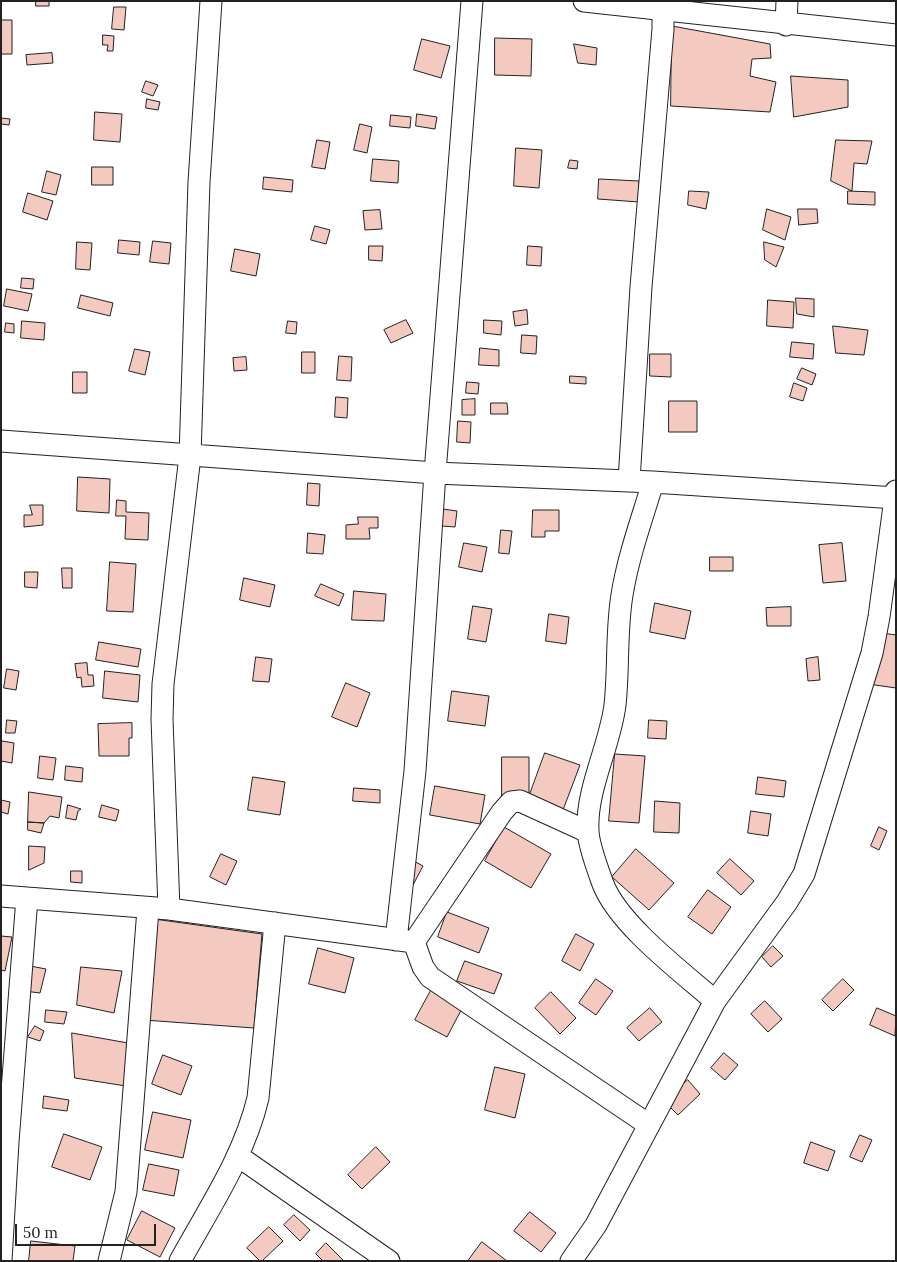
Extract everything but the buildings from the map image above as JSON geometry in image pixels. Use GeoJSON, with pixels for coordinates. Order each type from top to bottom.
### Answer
{"type":"FeatureCollection","features":[{"type":"Feature","properties":{"kind":"street"},"geometry":{"type":"LineString","coordinates":[[109,1261],[126,1192],[158,909],[162,710],[190,456],[199,182],[211,1]]}},
{"type":"Feature","properties":{"kind":"street"},"geometry":{"type":"LineString","coordinates":[[472,1],[435,473],[405,941],[430,977],[649,1125]]}},
{"type":"Feature","properties":{"kind":"street"},"geometry":{"type":"LineString","coordinates":[[584,1],[663,6],[786,25],[896,35]]}},
{"type":"Feature","properties":{"kind":"street"},"geometry":{"type":"LineString","coordinates":[[786,25],[787,1]]}},
{"type":"Feature","properties":{"kind":"street"},"geometry":{"type":"LineString","coordinates":[[629,481],[641,287],[663,6]]}},
{"type":"Feature","properties":{"kind":"street"},"geometry":{"type":"LineString","coordinates":[[1,441],[435,473],[653,482],[896,498]]}},
{"type":"Feature","properties":{"kind":"street"},"geometry":{"type":"LineString","coordinates":[[653,482],[625,574],[621,598],[615,705],[608,742],[589,810],[588,832],[604,886],[617,909],[645,938],[715,1001]]}},
{"type":"Feature","properties":{"kind":"street"},"geometry":{"type":"LineString","coordinates":[[571,1261],[596,1225],[715,1001],[787,902],[804,874],[872,653],[879,617],[896,491]]}},
{"type":"Feature","properties":{"kind":"street"},"geometry":{"type":"LineString","coordinates":[[405,941],[511,802],[520,801],[588,832]]}},
{"type":"Feature","properties":{"kind":"street"},"geometry":{"type":"LineString","coordinates":[[1,896],[158,909],[405,941]]}},
{"type":"Feature","properties":{"kind":"street"},"geometry":{"type":"LineString","coordinates":[[1,1261],[8,1142],[27,898]]}},
{"type":"Feature","properties":{"kind":"street"},"geometry":{"type":"LineString","coordinates":[[180,1261],[238,1156],[253,1117],[258,1098],[275,923]]}},
{"type":"Feature","properties":{"kind":"street"},"geometry":{"type":"LineString","coordinates":[[238,1156],[389,1261]]}}]}
